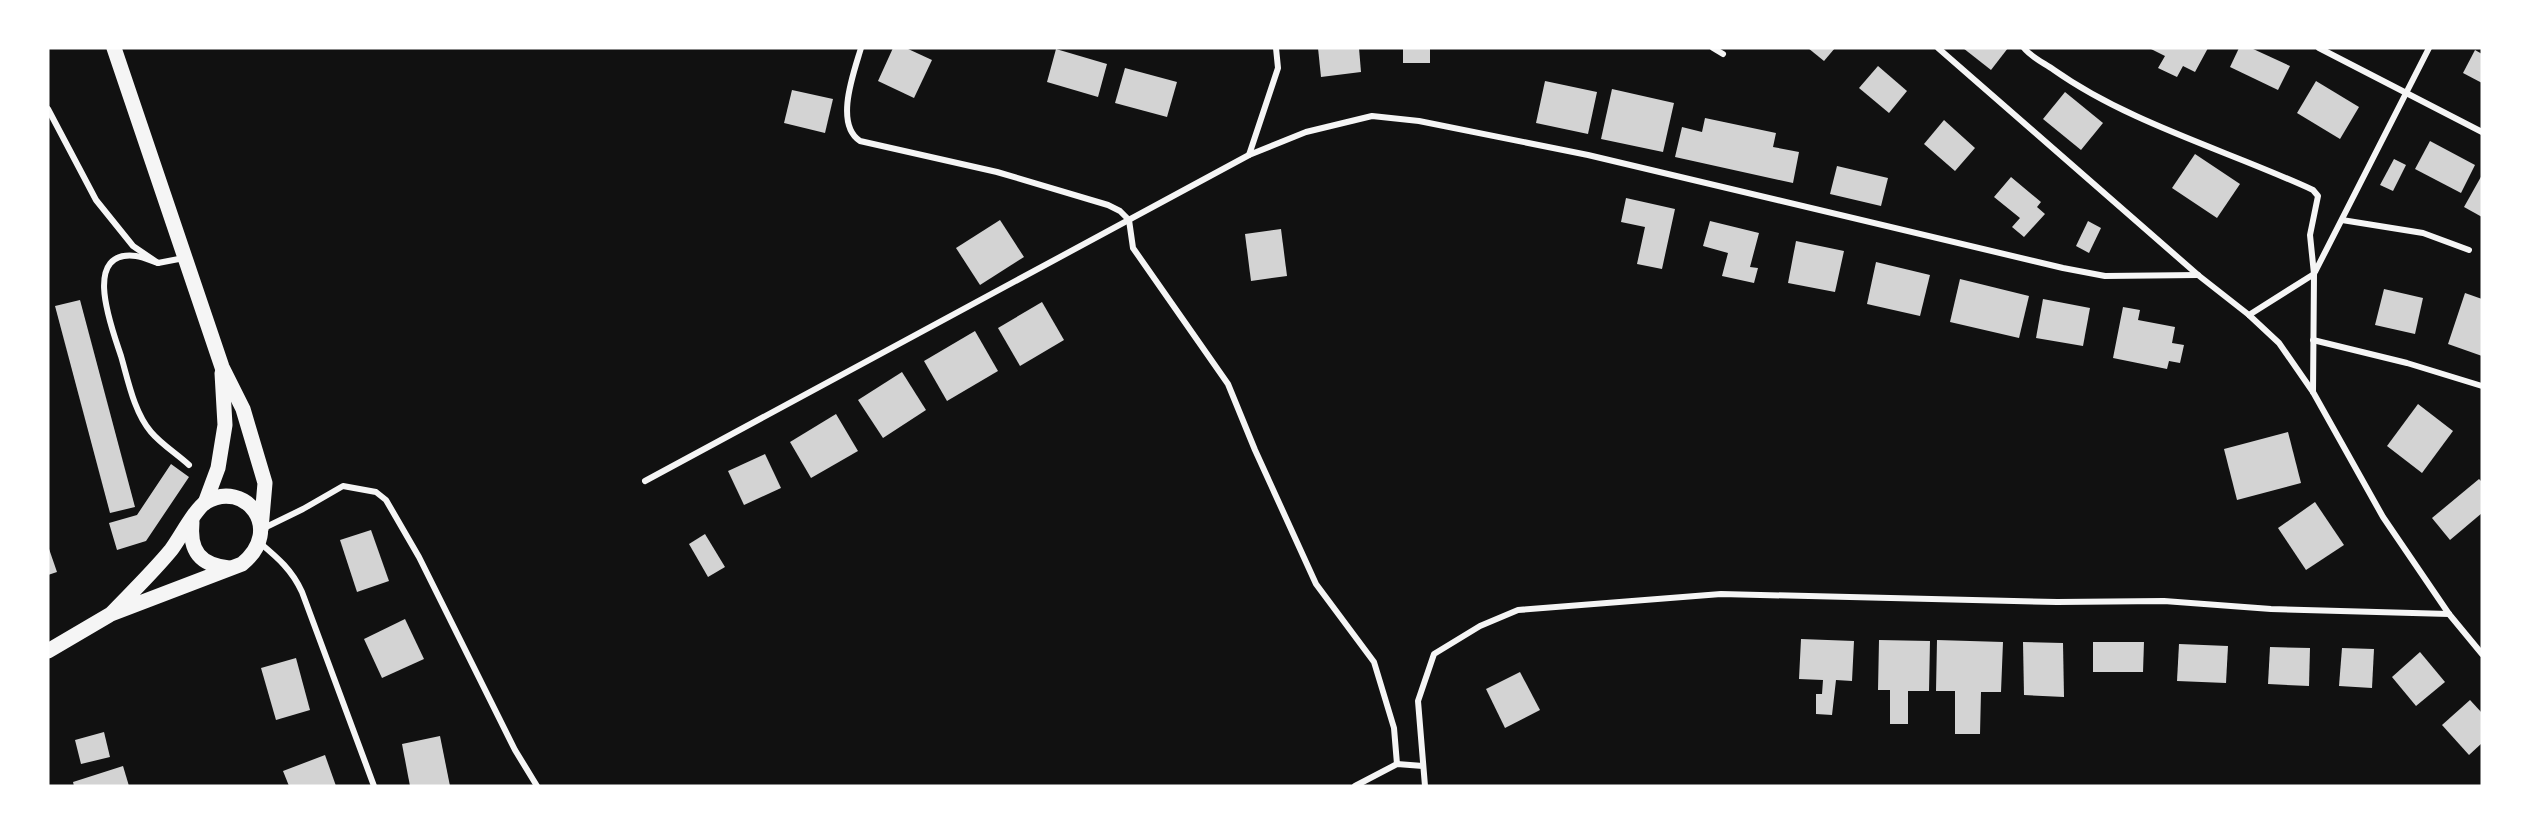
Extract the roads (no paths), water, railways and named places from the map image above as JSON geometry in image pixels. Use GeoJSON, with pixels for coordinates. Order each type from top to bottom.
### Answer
{"type":"FeatureCollection","features":[{"type":"Feature","properties":{"kind":"main road"},"geometry":{"type":"LineString","coordinates":[[48,651],[111,614],[242,564],[253,555],[261,536],[265,483],[243,409],[222,367],[114,48]]}},
{"type":"Feature","properties":{"kind":"main road"},"geometry":{"type":"LineString","coordinates":[[205,503],[218,468],[225,424],[222,367]]}},
{"type":"Feature","properties":{"kind":"main road"},"geometry":{"type":"LineString","coordinates":[[111,614],[150,574],[205,503],[225,496],[236,498],[253,509],[261,536]]}},
{"type":"Feature","properties":{"kind":"main road"},"geometry":{"type":"LineString","coordinates":[[192,522],[190,536],[194,549],[209,563],[229,568]]}},
{"type":"Feature","properties":{"kind":"street"},"geometry":{"type":"LineString","coordinates":[[861,48],[851,82],[847,116],[853,136],[879,147],[997,172],[1108,205],[1120,211],[1129,220],[1133,248],[1228,384],[1316,584],[1374,662],[1394,728],[1397,764]]}},
{"type":"Feature","properties":{"kind":"street"},"geometry":{"type":"LineString","coordinates":[[1249,155],[1278,68],[1276,48]]}},
{"type":"Feature","properties":{"kind":"street"},"geometry":{"type":"LineString","coordinates":[[1713,48],[1723,54]]}},
{"type":"Feature","properties":{"kind":"street"},"geometry":{"type":"LineString","coordinates":[[1938,48],[2279,343],[2313,392],[2383,517],[2449,614],[2482,654]]}},
{"type":"Feature","properties":{"kind":"street"},"geometry":{"type":"LineString","coordinates":[[2024,48],[2071,82],[2108,104],[2270,170],[2313,190],[2318,196],[2310,236],[2314,274],[2313,392]]}},
{"type":"Feature","properties":{"kind":"street"},"geometry":{"type":"LineString","coordinates":[[2319,48],[2482,132]]}},
{"type":"Feature","properties":{"kind":"street"},"geometry":{"type":"LineString","coordinates":[[2249,315],[2314,274],[2429,48]]}},
{"type":"Feature","properties":{"kind":"street"},"geometry":{"type":"LineString","coordinates":[[48,109],[96,200],[133,246],[158,263]]}},
{"type":"Feature","properties":{"kind":"street"},"geometry":{"type":"LineString","coordinates":[[645,482],[1249,155],[1306,132],[1372,116],[1419,121],[1588,155],[2063,268],[2105,276],[2198,275]]}},
{"type":"Feature","properties":{"kind":"street"},"geometry":{"type":"LineString","coordinates":[[2342,220],[2423,233],[2469,250]]}},
{"type":"Feature","properties":{"kind":"street"},"geometry":{"type":"LineString","coordinates":[[184,258],[158,263],[137,256],[126,256],[112,263],[105,274],[103,285],[106,310],[136,406],[151,432],[189,465]]}},
{"type":"Feature","properties":{"kind":"street"},"geometry":{"type":"LineString","coordinates":[[2313,340],[2407,363],[2482,386]]}},
{"type":"Feature","properties":{"kind":"street"},"geometry":{"type":"LineString","coordinates":[[374,786],[302,592],[295,577],[261,536],[343,486],[376,492],[386,500],[418,557],[515,750],[537,786]]}},
{"type":"Feature","properties":{"kind":"street"},"geometry":{"type":"LineString","coordinates":[[1425,786],[1418,701],[1434,654],[1480,626],[1518,610],[1720,594],[2056,602],[2164,601],[2271,609],[2449,614]]}},
{"type":"Feature","properties":{"kind":"street"},"geometry":{"type":"LineString","coordinates":[[1355,786],[1397,764],[1423,766]]}}]}
